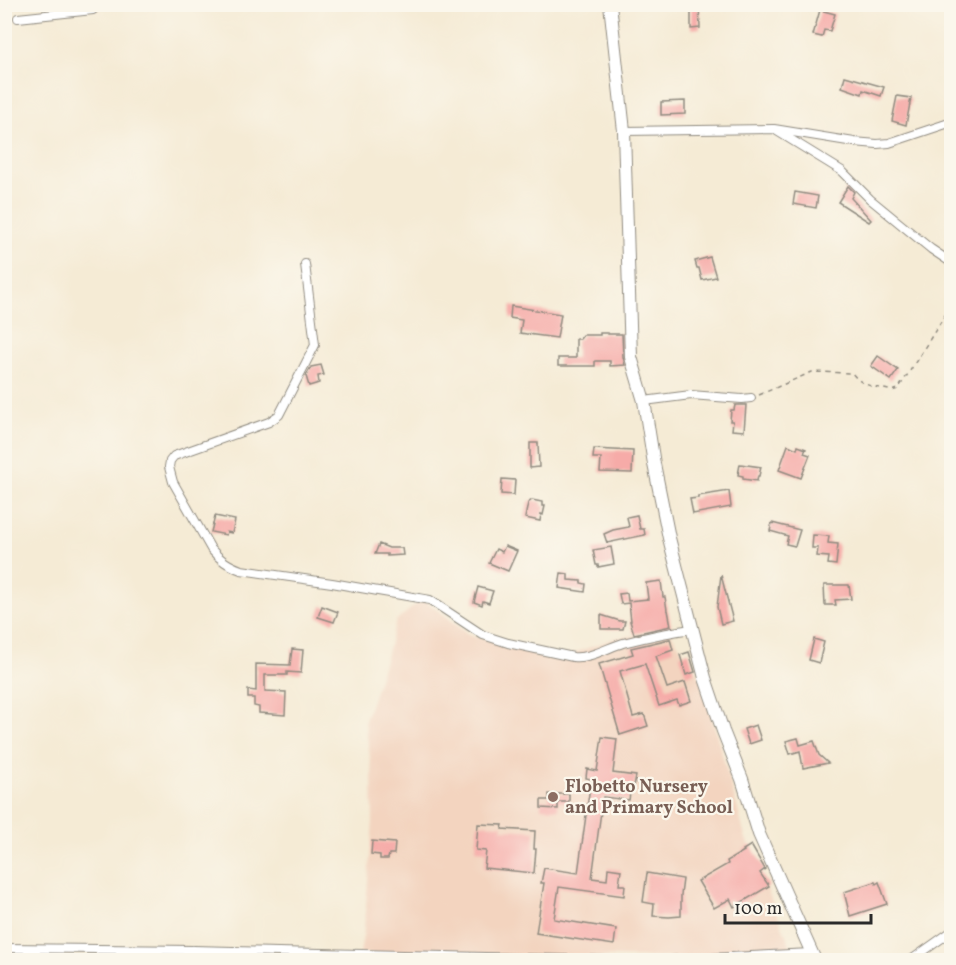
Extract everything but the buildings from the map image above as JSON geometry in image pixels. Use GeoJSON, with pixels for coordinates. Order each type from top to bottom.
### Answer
{"type":"FeatureCollection","features":[{"type":"Feature","properties":{"kind":"main road"},"geometry":{"type":"LineString","coordinates":[[610,4],[624,131],[631,357],[644,401],[669,538],[705,678],[723,732],[742,779],[759,834],[813,957]]}},
{"type":"Feature","properties":{"kind":"street"},"geometry":{"type":"LineString","coordinates":[[18,18],[93,10],[99,4]]}},
{"type":"Feature","properties":{"kind":"street"},"geometry":{"type":"LineString","coordinates":[[624,131],[774,129],[854,142],[889,143],[951,122]]}},
{"type":"Feature","properties":{"kind":"street"},"geometry":{"type":"LineString","coordinates":[[774,129],[842,171],[870,199],[951,264]]}},
{"type":"Feature","properties":{"kind":"street"},"geometry":{"type":"LineString","coordinates":[[305,264],[315,345],[279,415],[269,422],[174,456],[170,461],[169,467],[173,482],[211,549],[219,558],[228,565],[241,570],[332,582],[430,600],[483,635],[508,643],[573,657],[582,657],[656,634],[692,628]]}},
{"type":"Feature","properties":{"kind":"street"},"geometry":{"type":"LineString","coordinates":[[644,401],[691,395],[751,398]]}},
{"type":"Feature","properties":{"kind":"street"},"geometry":{"type":"LineString","coordinates":[[911,960],[951,930]]}},
{"type":"Feature","properties":{"kind":"street"},"geometry":{"type":"LineString","coordinates":[[4,948],[606,960]]}},
{"type":"Feature","properties":{"kind":"street"},"geometry":{"type":"LineString","coordinates":[[182,960],[193,950]]}},
{"type":"Feature","properties":{"kind":"street"},"geometry":{"type":"LineString","coordinates":[[670,960],[813,957]]}},
{"type":"Feature","properties":{"kind":"path"},"geometry":{"type":"LineString","coordinates":[[751,398],[813,372],[852,373],[867,386],[892,392],[898,389],[951,304]]}},
{"type":"Feature","properties":{"kind":"shaded area","name":"Flobetto Nursery and Primary School"},"geometry":{"type":"Polygon","coordinates":[[[423,599],[470,636],[566,656],[615,638],[670,632],[701,679],[746,839],[796,959],[360,954],[373,822],[372,772],[365,721],[396,621],[423,599]]]}},
{"type":"Feature","properties":{"kind":"place","name":"Flobetto Nursery and Primary School"},"geometry":{"type":"Point","coordinates":[553,797]}}]}
